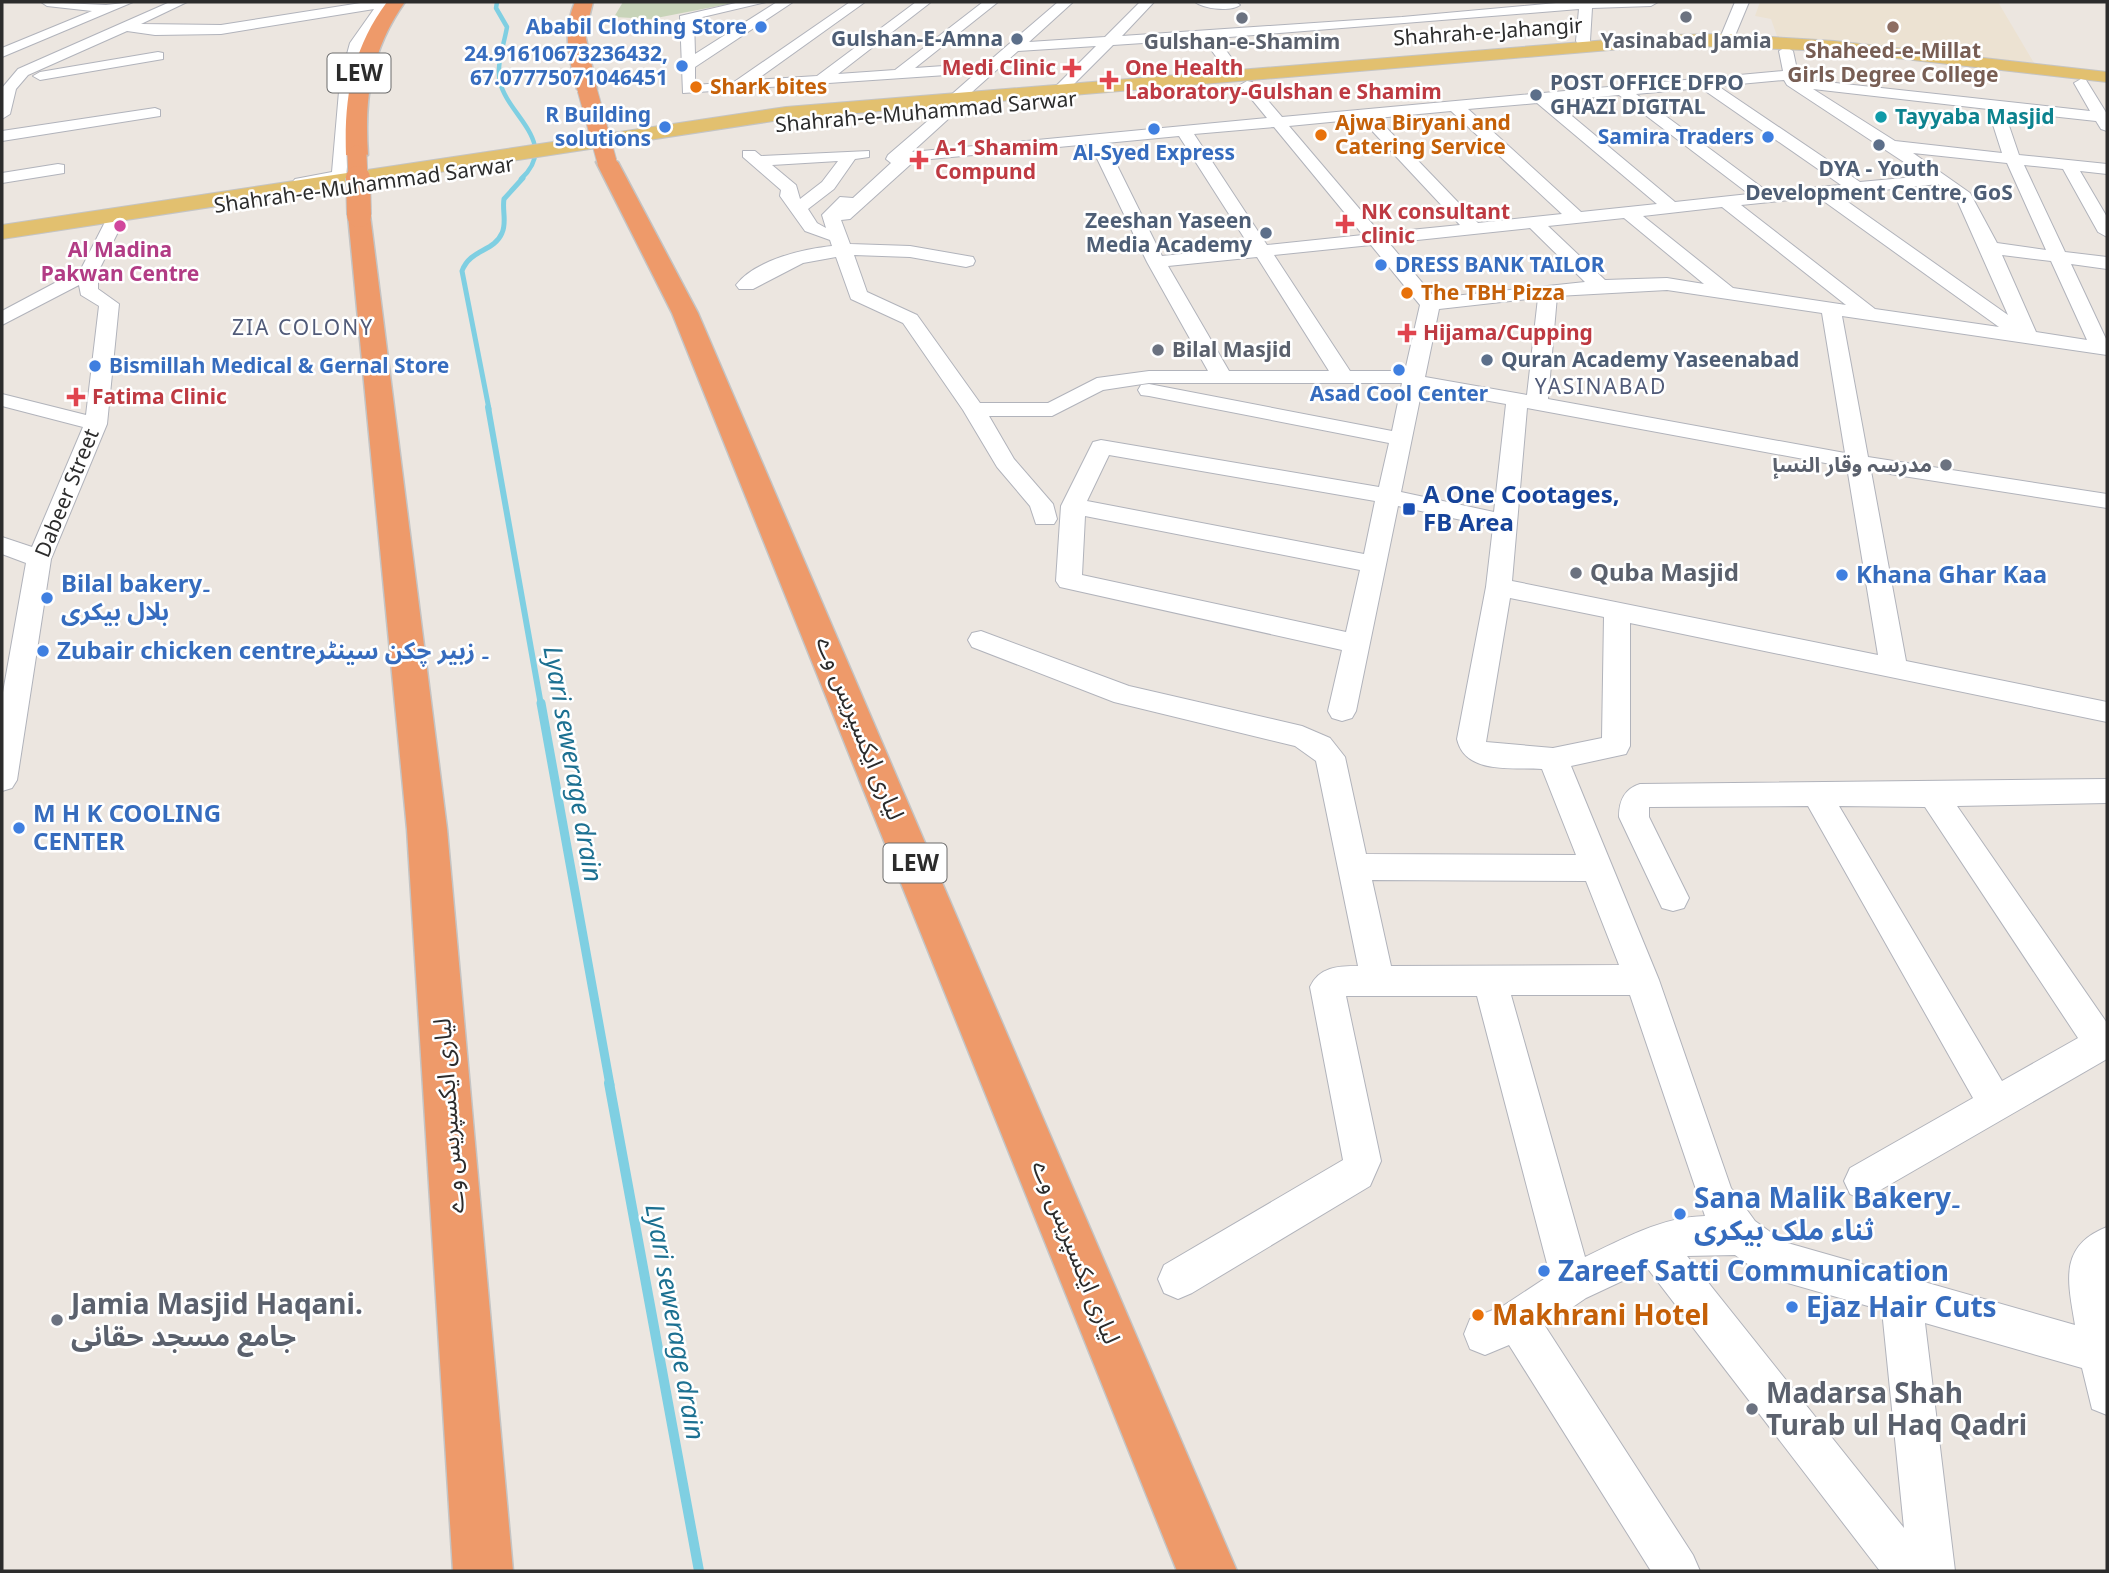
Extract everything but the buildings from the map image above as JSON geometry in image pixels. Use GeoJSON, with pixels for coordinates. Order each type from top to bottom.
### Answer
{"type":"FeatureCollection","features":[{"type":"Feature","properties":{"kind":"highway","name":"لیاری ایکسپریس وے"},"geometry":{"type":"LineString","coordinates":[[388,2],[358,74],[354,119],[359,215],[427,829],[483,1571]]}},
{"type":"Feature","properties":{"kind":"highway","name":"لیاری ایکسپریس وے"},"geometry":{"type":"LineString","coordinates":[[584,2],[578,12],[574,44],[607,162],[696,339],[1208,1571]]}},
{"type":"Feature","properties":{"kind":"main road","name":"Shahrah-e-Jahangir"},"geometry":{"type":"LineString","coordinates":[[954,103],[1062,88],[1242,80],[1587,47],[1727,38],[2107,77]]}},
{"type":"Feature","properties":{"kind":"main road","name":"Shahrah-e-Muhammad Sarwar"},"geometry":{"type":"LineString","coordinates":[[2,240],[574,150],[786,113],[954,103],[1700,47],[1786,51],[2107,86]]}},
{"type":"Feature","properties":{"kind":"main road","name":"Shahrah-e-Muhammad Sarwar"},"geometry":{"type":"LineString","coordinates":[[2,232],[297,189],[342,185]]}},
{"type":"Feature","properties":{"kind":"street"},"geometry":{"type":"LineString","coordinates":[[47,2],[76,3],[151,14]]}},
{"type":"Feature","properties":{"kind":"street"},"geometry":{"type":"LineString","coordinates":[[2,53],[126,2]]}},
{"type":"Feature","properties":{"kind":"street"},"geometry":{"type":"LineString","coordinates":[[6,114],[8,87],[33,68],[180,2]]}},
{"type":"Feature","properties":{"kind":"street"},"geometry":{"type":"LineString","coordinates":[[124,26],[156,33],[202,32],[388,2]]}},
{"type":"Feature","properties":{"kind":"street"},"geometry":{"type":"LineString","coordinates":[[297,189],[302,183],[340,175],[346,80],[357,43],[388,2]]}},
{"type":"Feature","properties":{"kind":"street"},"geometry":{"type":"LineString","coordinates":[[759,2],[687,16],[690,65],[688,90],[993,66]]}},
{"type":"Feature","properties":{"kind":"street"},"geometry":{"type":"LineString","coordinates":[[690,65],[786,2]]}},
{"type":"Feature","properties":{"kind":"street"},"geometry":{"type":"LineString","coordinates":[[738,86],[858,2]]}},
{"type":"Feature","properties":{"kind":"street"},"geometry":{"type":"LineString","coordinates":[[821,80],[924,2]]}},
{"type":"Feature","properties":{"kind":"street"},"geometry":{"type":"LineString","coordinates":[[899,74],[990,2]]}},
{"type":"Feature","properties":{"kind":"street"},"geometry":{"type":"LineString","coordinates":[[1045,519],[1041,504],[1005,462],[974,410],[910,319],[858,295],[831,215],[1066,2]]}},
{"type":"Feature","properties":{"kind":"street"},"geometry":{"type":"LineString","coordinates":[[1062,88],[1147,2]]}},
{"type":"Feature","properties":{"kind":"street"},"geometry":{"type":"LineString","coordinates":[[1202,2],[1233,5]]}},
{"type":"Feature","properties":{"kind":"street"},"geometry":{"type":"LineString","coordinates":[[1387,22],[1392,2]]}},
{"type":"Feature","properties":{"kind":"street"},"geometry":{"type":"LineString","coordinates":[[1515,2],[1552,7]]}},
{"type":"Feature","properties":{"kind":"street"},"geometry":{"type":"LineString","coordinates":[[1015,47],[1387,22],[1458,9],[1651,2]]}},
{"type":"Feature","properties":{"kind":"street"},"geometry":{"type":"LineString","coordinates":[[1727,38],[1742,2]]}},
{"type":"Feature","properties":{"kind":"street"},"geometry":{"type":"LineString","coordinates":[[39,18],[76,3]]}},
{"type":"Feature","properties":{"kind":"street"},"geometry":{"type":"LineString","coordinates":[[1586,3],[1583,41],[1587,47]]}},
{"type":"Feature","properties":{"kind":"street"},"geometry":{"type":"LineString","coordinates":[[1318,26],[1328,10]]}},
{"type":"Feature","properties":{"kind":"street"},"geometry":{"type":"LineString","coordinates":[[1206,33],[1242,80],[1430,304]]}},
{"type":"Feature","properties":{"kind":"street"},"geometry":{"type":"LineString","coordinates":[[1786,51],[1792,79],[1942,179],[1964,197],[2028,338]]}},
{"type":"Feature","properties":{"kind":"street"},"geometry":{"type":"LineString","coordinates":[[8,87],[158,56]]}},
{"type":"Feature","properties":{"kind":"street"},"geometry":{"type":"LineString","coordinates":[[2,63],[33,68]]}},
{"type":"Feature","properties":{"kind":"street"},"geometry":{"type":"LineString","coordinates":[[8,87],[147,74]]}},
{"type":"Feature","properties":{"kind":"street"},"geometry":{"type":"LineString","coordinates":[[844,215],[911,156],[1705,84],[1792,79],[2104,122]]}},
{"type":"Feature","properties":{"kind":"street"},"geometry":{"type":"LineString","coordinates":[[2081,83],[2104,122]]}},
{"type":"Feature","properties":{"kind":"street"},"geometry":{"type":"LineString","coordinates":[[1705,84],[1857,188]]}},
{"type":"Feature","properties":{"kind":"street"},"geometry":{"type":"LineString","coordinates":[[1623,91],[1765,198]]}},
{"type":"Feature","properties":{"kind":"street"},"geometry":{"type":"LineString","coordinates":[[1541,98],[1672,208]]}},
{"type":"Feature","properties":{"kind":"street"},"geometry":{"type":"LineString","coordinates":[[1454,105],[1577,218]]}},
{"type":"Feature","properties":{"kind":"street"},"geometry":{"type":"LineString","coordinates":[[1995,106],[2012,157],[2057,257],[2104,349]]}},
{"type":"Feature","properties":{"kind":"street"},"geometry":{"type":"LineString","coordinates":[[2,136],[155,113]]}},
{"type":"Feature","properties":{"kind":"street"},"geometry":{"type":"LineString","coordinates":[[1365,114],[1474,229]]}},
{"type":"Feature","properties":{"kind":"street"},"geometry":{"type":"LineString","coordinates":[[1184,131],[1344,377]]}},
{"type":"Feature","properties":{"kind":"street"},"geometry":{"type":"LineString","coordinates":[[1096,139],[1156,262],[1222,377]]}},
{"type":"Feature","properties":{"kind":"street"},"geometry":{"type":"LineString","coordinates":[[1888,145],[2107,169]]}},
{"type":"Feature","properties":{"kind":"street"},"geometry":{"type":"LineString","coordinates":[[799,207],[821,194],[856,154],[753,158],[790,189],[789,196],[799,207],[806,226],[818,233],[839,243],[966,261]]}},
{"type":"Feature","properties":{"kind":"street"},"geometry":{"type":"LineString","coordinates":[[2068,164],[2107,232]]}},
{"type":"Feature","properties":{"kind":"street"},"geometry":{"type":"LineString","coordinates":[[2,178],[58,169]]}},
{"type":"Feature","properties":{"kind":"street"},"geometry":{"type":"LineString","coordinates":[[1156,262],[1942,179]]}},
{"type":"Feature","properties":{"kind":"street"},"geometry":{"type":"LineString","coordinates":[[1822,192],[2028,338]]}},
{"type":"Feature","properties":{"kind":"street"},"geometry":{"type":"LineString","coordinates":[[1726,202],[1871,313]]}},
{"type":"Feature","properties":{"kind":"street"},"geometry":{"type":"LineString","coordinates":[[1629,213],[1726,292]]}},
{"type":"Feature","properties":{"kind":"street"},"geometry":{"type":"LineString","coordinates":[[2,318],[89,272],[114,222]]}},
{"type":"Feature","properties":{"kind":"street"},"geometry":{"type":"LineString","coordinates":[[1535,223],[1600,286]]}},
{"type":"Feature","properties":{"kind":"street"},"geometry":{"type":"LineString","coordinates":[[879,228],[886,248]]}},
{"type":"Feature","properties":{"kind":"street"},"geometry":{"type":"LineString","coordinates":[[746,285],[766,270],[785,261],[839,243]]}},
{"type":"Feature","properties":{"kind":"street"},"geometry":{"type":"LineString","coordinates":[[1989,248],[2107,263]]}},
{"type":"Feature","properties":{"kind":"street","name":"Dabeer Street"},"geometry":{"type":"LineString","coordinates":[[2,780],[30,598],[39,559],[96,424],[109,304],[88,292],[89,272]]}},
{"type":"Feature","properties":{"kind":"street"},"geometry":{"type":"LineString","coordinates":[[1430,304],[1600,286],[1667,284],[2104,349]]}},
{"type":"Feature","properties":{"kind":"street"},"geometry":{"type":"LineString","coordinates":[[1548,292],[1505,522],[1499,587],[1471,739],[1473,747],[1481,754],[1553,760],[1616,746],[1617,612]]}},
{"type":"Feature","properties":{"kind":"street"},"geometry":{"type":"LineString","coordinates":[[1342,711],[1430,304]]}},
{"type":"Feature","properties":{"kind":"street"},"geometry":{"type":"LineString","coordinates":[[1831,308],[1894,668]]}},
{"type":"Feature","properties":{"kind":"street"},"geometry":{"type":"LineString","coordinates":[[974,410],[1052,410],[1084,389],[1110,380],[1222,377],[1414,379],[1858,462],[2107,500]]}},
{"type":"Feature","properties":{"kind":"street"},"geometry":{"type":"LineString","coordinates":[[1134,387],[1400,439]]}},
{"type":"Feature","properties":{"kind":"street"},"geometry":{"type":"LineString","coordinates":[[2,400],[96,424]]}},
{"type":"Feature","properties":{"kind":"street"},"geometry":{"type":"LineString","coordinates":[[1356,644],[1069,581],[1073,506],[1101,447],[1387,496],[1505,522]]}},
{"type":"Feature","properties":{"kind":"street"},"geometry":{"type":"LineString","coordinates":[[1073,506],[1373,564]]}},
{"type":"Feature","properties":{"kind":"street"},"geometry":{"type":"LineString","coordinates":[[2,545],[39,559]]}},
{"type":"Feature","properties":{"kind":"street"},"geometry":{"type":"LineString","coordinates":[[1499,587],[2107,712]]}},
{"type":"Feature","properties":{"kind":"street"},"geometry":{"type":"LineString","coordinates":[[2,618],[30,598]]}},
{"type":"Feature","properties":{"kind":"street"},"geometry":{"type":"LineString","coordinates":[[981,639],[1124,695],[1302,737],[1320,746],[1330,757],[1378,983]]}},
{"type":"Feature","properties":{"kind":"street"},"geometry":{"type":"LineString","coordinates":[[1553,760],[1642,980],[1716,1199],[1741,1235],[1774,1259],[2102,1354]]}},
{"type":"Feature","properties":{"kind":"street"},"geometry":{"type":"LineString","coordinates":[[1673,898],[1634,817],[1634,805],[1640,796],[1933,795],[2107,791]]}},
{"type":"Feature","properties":{"kind":"street"},"geometry":{"type":"LineString","coordinates":[[1817,795],[1996,1104]]}},
{"type":"Feature","properties":{"kind":"street"},"geometry":{"type":"LineString","coordinates":[[1863,1181],[2104,1041],[1933,795]]}},
{"type":"Feature","properties":{"kind":"street"},"geometry":{"type":"LineString","coordinates":[[1354,867],[1597,868]]}},
{"type":"Feature","properties":{"kind":"street"},"geometry":{"type":"LineString","coordinates":[[1178,1279],[1357,1173],[1362,1161],[1327,987],[1338,981],[1378,983],[1642,980]]}},
{"type":"Feature","properties":{"kind":"street"},"geometry":{"type":"LineString","coordinates":[[1490,982],[1572,1284]]}},
{"type":"Feature","properties":{"kind":"street"},"geometry":{"type":"LineString","coordinates":[[1677,1571],[1501,1327],[1572,1284],[1654,1245],[1682,1236],[1741,1235]]}},
{"type":"Feature","properties":{"kind":"street"},"geometry":{"type":"LineString","coordinates":[[1654,1245],[1909,1571]]}},
{"type":"Feature","properties":{"kind":"street"},"geometry":{"type":"LineString","coordinates":[[2107,1247],[2098,1253],[2088,1266],[2107,1394]]}},
{"type":"Feature","properties":{"kind":"street"},"geometry":{"type":"LineString","coordinates":[[1901,1296],[1932,1571]]}},
{"type":"Feature","properties":{"kind":"shaded area","name":"Shaheed-e-Millat Girls Degree College"},"geometry":{"type":"Polygon","coordinates":[[[1760,2],[1998,2],[2034,63],[1777,36],[1771,19],[1755,16],[1760,2]]]}},
{"type":"Feature","properties":{"kind":"green space"},"geometry":{"type":"Polygon","coordinates":[[[623,2],[739,2],[651,19],[614,17],[623,2]]]}},
{"type":"Feature","properties":{"kind":"waterway","name":"Lyari sewerage drain"},"geometry":{"type":"LineString","coordinates":[[497,2],[496,8],[507,27],[500,61],[500,82],[534,141],[532,166],[521,179]]}},
{"type":"Feature","properties":{"kind":"waterway","name":"Lyari sewerage drain"},"geometry":{"type":"LineString","coordinates":[[489,409],[462,271],[470,258],[494,244],[502,233],[504,199],[523,178]]}},
{"type":"Feature","properties":{"kind":"waterway","name":"Lyari sewerage drain"},"geometry":{"type":"LineString","coordinates":[[488,407],[541,705]]}},
{"type":"Feature","properties":{"kind":"waterway","name":"Lyari sewerage drain"},"geometry":{"type":"LineString","coordinates":[[541,703],[610,1085]]}},
{"type":"Feature","properties":{"kind":"waterway","name":"Lyari sewerage drain"},"geometry":{"type":"LineString","coordinates":[[609,1083],[699,1571]]}},
{"type":"Feature","properties":{"kind":"place","name":"Yasinabad Jamia"},"geometry":{"type":"Point","coordinates":[1686,17]}},
{"type":"Feature","properties":{"kind":"place","name":"Gulshan-e-Shamim"},"geometry":{"type":"Point","coordinates":[1242,18]}},
{"type":"Feature","properties":{"kind":"place","name":"Ababil Clothing Store"},"geometry":{"type":"Point","coordinates":[761,27]}},
{"type":"Feature","properties":{"kind":"place","name":"Shaheed-e-Millat Girls Degree College"},"geometry":{"type":"Point","coordinates":[1893,27]}},
{"type":"Feature","properties":{"kind":"place","name":"Gulshan-E-Amna"},"geometry":{"type":"Point","coordinates":[1017,39]}},
{"type":"Feature","properties":{"kind":"place","name":"24.91610673236432, 67.07775071046451"},"geometry":{"type":"Point","coordinates":[682,66]}},
{"type":"Feature","properties":{"kind":"place","name":"Medi Clinic"},"geometry":{"type":"Point","coordinates":[1072,68]}},
{"type":"Feature","properties":{"kind":"place","name":"One Health Laboratory-Gulshan e Shamim"},"geometry":{"type":"Point","coordinates":[1109,80]}},
{"type":"Feature","properties":{"kind":"place","name":"Shark bites"},"geometry":{"type":"Point","coordinates":[696,87]}},
{"type":"Feature","properties":{"kind":"place","name":"POST OFFICE DFPO GHAZI DIGITAL"},"geometry":{"type":"Point","coordinates":[1536,95]}},
{"type":"Feature","properties":{"kind":"place","name":"Tayyaba Masjid"},"geometry":{"type":"Point","coordinates":[1881,117]}},
{"type":"Feature","properties":{"kind":"place","name":"R Building solutions"},"geometry":{"type":"Point","coordinates":[665,127]}},
{"type":"Feature","properties":{"kind":"place","name":"Al-Syed Express"},"geometry":{"type":"Point","coordinates":[1154,129]}},
{"type":"Feature","properties":{"kind":"place","name":"Ajwa Biryani and Catering Service"},"geometry":{"type":"Point","coordinates":[1321,135]}},
{"type":"Feature","properties":{"kind":"place","name":"Samira Traders"},"geometry":{"type":"Point","coordinates":[1768,137]}},
{"type":"Feature","properties":{"kind":"place","name":"DYA - Youth Development Centre, GoS"},"geometry":{"type":"Point","coordinates":[1879,145]}},
{"type":"Feature","properties":{"kind":"place","name":"A-1 Shamim Compund"},"geometry":{"type":"Point","coordinates":[919,160]}},
{"type":"Feature","properties":{"kind":"place","name":"NK consultant clinic"},"geometry":{"type":"Point","coordinates":[1345,224]}},
{"type":"Feature","properties":{"kind":"place","name":"Al Madina Pakwan Centre"},"geometry":{"type":"Point","coordinates":[120,226]}},
{"type":"Feature","properties":{"kind":"place","name":"Zeeshan Yaseen Media Academy"},"geometry":{"type":"Point","coordinates":[1266,233]}},
{"type":"Feature","properties":{"kind":"place","name":"DRESS BANK TAILOR"},"geometry":{"type":"Point","coordinates":[1381,265]}},
{"type":"Feature","properties":{"kind":"place","name":"The TBH Pizza"},"geometry":{"type":"Point","coordinates":[1407,293]}},
{"type":"Feature","properties":{"kind":"place","name":"Hijama/Cupping"},"geometry":{"type":"Point","coordinates":[1407,333]}},
{"type":"Feature","properties":{"kind":"place","name":"Bilal Masjid"},"geometry":{"type":"Point","coordinates":[1158,350]}},
{"type":"Feature","properties":{"kind":"place","name":"Quran Academy Yaseenabad"},"geometry":{"type":"Point","coordinates":[1487,360]}},
{"type":"Feature","properties":{"kind":"place","name":"Bismillah Medical & Gernal Store"},"geometry":{"type":"Point","coordinates":[95,366]}},
{"type":"Feature","properties":{"kind":"place","name":"Asad Cool Center"},"geometry":{"type":"Point","coordinates":[1399,370]}},
{"type":"Feature","properties":{"kind":"place","name":"Fatima Clinic"},"geometry":{"type":"Point","coordinates":[76,397]}},
{"type":"Feature","properties":{"kind":"place","name":"مدرسہ وقار النسإ"},"geometry":{"type":"Point","coordinates":[1946,465]}},
{"type":"Feature","properties":{"kind":"place","name":"A One Cootages, FB Area"},"geometry":{"type":"Point","coordinates":[1409,509]}},
{"type":"Feature","properties":{"kind":"place","name":"Quba Masjid"},"geometry":{"type":"Point","coordinates":[1576,573]}},
{"type":"Feature","properties":{"kind":"place","name":"Khana Ghar Kaa"},"geometry":{"type":"Point","coordinates":[1842,575]}},
{"type":"Feature","properties":{"kind":"place","name":"Bilal bakery۔ بلال بیکری"},"geometry":{"type":"Point","coordinates":[47,598]}},
{"type":"Feature","properties":{"kind":"place","name":"Zubair chicken centre۔ زبیر چکن سینٹر"},"geometry":{"type":"Point","coordinates":[43,651]}},
{"type":"Feature","properties":{"kind":"place","name":"M H K COOLING CENTER"},"geometry":{"type":"Point","coordinates":[19,828]}},
{"type":"Feature","properties":{"kind":"place","name":"Sana Malik Bakery۔ ثناء ملک بیکری"},"geometry":{"type":"Point","coordinates":[1680,1214]}},
{"type":"Feature","properties":{"kind":"place","name":"Zareef Satti Communication"},"geometry":{"type":"Point","coordinates":[1544,1271]}},
{"type":"Feature","properties":{"kind":"place","name":"Ejaz Hair Cuts"},"geometry":{"type":"Point","coordinates":[1792,1307]}},
{"type":"Feature","properties":{"kind":"place","name":"Makhrani Hotel"},"geometry":{"type":"Point","coordinates":[1478,1315]}},
{"type":"Feature","properties":{"kind":"place","name":"Jamia Masjid Haqani. جامع مسجد حقانی"},"geometry":{"type":"Point","coordinates":[57,1320]}},
{"type":"Feature","properties":{"kind":"place","name":"Madarsa Shah Turab ul Haq Qadri"},"geometry":{"type":"Point","coordinates":[1752,1409]}},
{"type":"Feature","properties":{"kind":"district","name":"ZIA COLONY"},"geometry":{"type":"Point","coordinates":[303,328]}},
{"type":"Feature","properties":{"kind":"district","name":"YASINABAD"},"geometry":{"type":"Point","coordinates":[1601,387]}}]}
